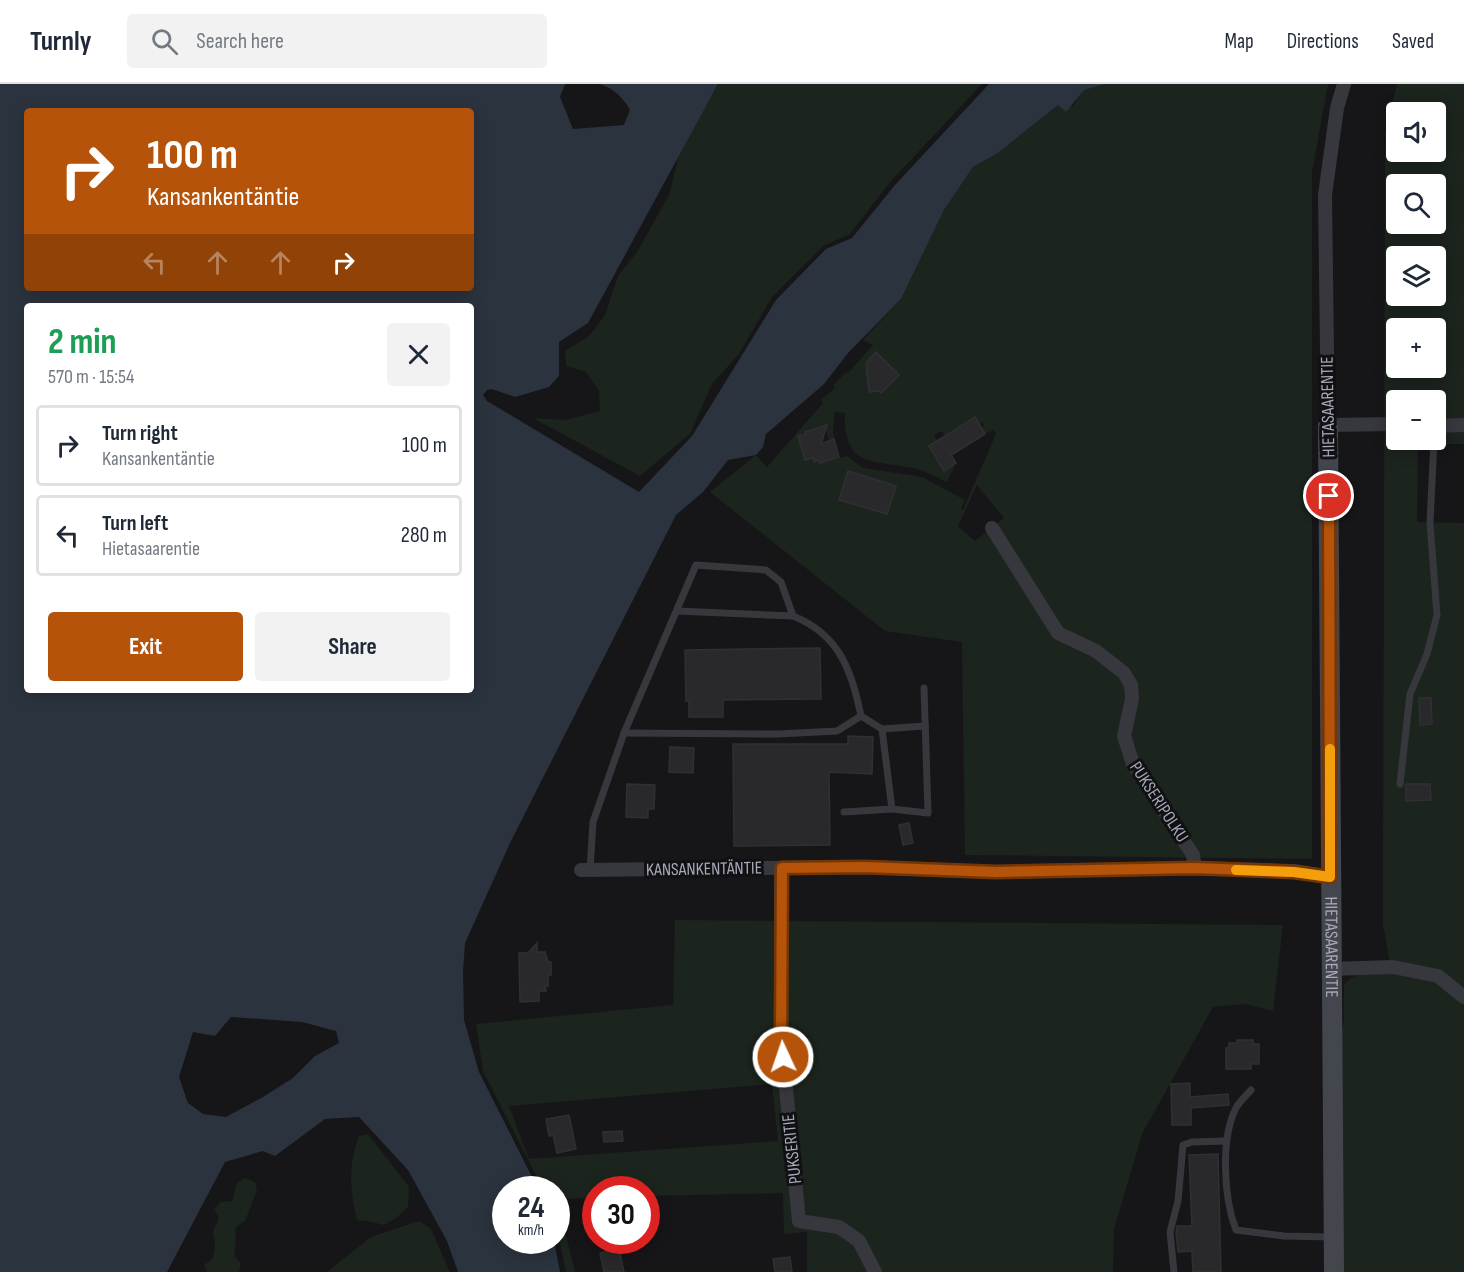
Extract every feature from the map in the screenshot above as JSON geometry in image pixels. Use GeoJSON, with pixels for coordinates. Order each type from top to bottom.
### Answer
{"type":"FeatureCollection","features":[{"type":"Feature","properties":{"kind":"street","name":"HIETASAARENTIE"},"geometry":{"type":"LineString","coordinates":[[1334,1272],[1325,195],[1337,108],[1344,84]]}},
{"type":"Feature","properties":{"kind":"street"},"geometry":{"type":"LineString","coordinates":[[1328,425],[1386,424]]}},
{"type":"Feature","properties":{"kind":"street"},"geometry":{"type":"LineString","coordinates":[[1446,426],[1464,425]]}},
{"type":"Feature","properties":{"kind":"street","name":"PUKSERIPOLKU"},"geometry":{"type":"LineString","coordinates":[[992,528],[1058,633],[1096,651],[1124,673],[1131,685],[1132,699],[1124,731],[1127,750],[1133,764],[1193,855],[1195,868]]}},
{"type":"Feature","properties":{"kind":"street","name":"KANSANKENTÄNTIE"},"geometry":{"type":"LineString","coordinates":[[585,870],[864,867],[996,872],[1195,868],[1294,872],[1330,877]]}},
{"type":"Feature","properties":{"kind":"street","name":"PUKSERITIE"},"geometry":{"type":"LineString","coordinates":[[782,868],[781,1037],[799,1221],[839,1227],[859,1240],[875,1272]]}},
{"type":"Feature","properties":{"kind":"street"},"geometry":{"type":"LineString","coordinates":[[1330,969],[1392,967],[1438,976],[1464,997]]}},
{"type":"Feature","properties":{"kind":"lane"},"geometry":{"type":"LineString","coordinates":[[1400,783],[1410,694],[1427,654],[1437,615],[1430,523],[1434,450]]}},
{"type":"Feature","properties":{"kind":"lane"},"geometry":{"type":"LineString","coordinates":[[585,870],[593,822],[624,733],[696,565],[766,570],[781,582],[793,616]]}},
{"type":"Feature","properties":{"kind":"lane"},"geometry":{"type":"LineString","coordinates":[[676,611],[793,616],[809,622],[830,641],[841,655],[854,682],[861,716],[882,729],[926,726]]}},
{"type":"Feature","properties":{"kind":"lane"},"geometry":{"type":"LineString","coordinates":[[844,812],[892,809],[928,813],[924,688]]}},
{"type":"Feature","properties":{"kind":"lane"},"geometry":{"type":"LineString","coordinates":[[624,733],[778,734],[837,731],[861,716]]}},
{"type":"Feature","properties":{"kind":"lane"},"geometry":{"type":"LineString","coordinates":[[882,729],[892,809]]}},
{"type":"Feature","properties":{"kind":"lane"},"geometry":{"type":"LineString","coordinates":[[1251,1090],[1236,1108],[1226,1141],[1227,1197],[1230,1215],[1236,1230],[1284,1236],[1333,1237]]}},
{"type":"Feature","properties":{"kind":"lane"},"geometry":{"type":"LineString","coordinates":[[1174,1272],[1170,1232],[1178,1201],[1183,1144],[1226,1141]]}},
{"type":"Feature","properties":{"kind":"shaded area"},"geometry":{"type":"Polygon","coordinates":[[[718,84],[982,84],[891,181],[850,234],[823,246],[772,297],[739,354],[712,384],[690,434],[640,476],[533,418],[565,420],[600,411],[599,391],[586,372],[566,366],[565,351],[589,336],[605,315],[618,276],[637,252],[669,195],[680,151],[718,84]]]}},
{"type":"Feature","properties":{"kind":"shaded area"},"geometry":{"type":"Polygon","coordinates":[[[1106,84],[1328,84],[1312,172],[1312,859],[965,855],[962,642],[885,631],[710,492],[756,455],[767,467],[823,403],[821,400],[835,388],[833,386],[873,345],[863,340],[901,299],[944,210],[973,167],[998,153],[1058,105],[1073,106],[1083,90],[1106,84]],[[835,412],[834,439],[829,441],[825,426],[798,437],[805,460],[813,458],[814,462],[819,460],[820,463],[847,456],[863,468],[922,477],[965,500],[961,508],[963,510],[996,434],[993,430],[985,434],[982,422],[979,424],[974,417],[945,435],[941,431],[934,435],[937,440],[929,446],[944,470],[956,463],[947,482],[917,469],[876,462],[856,454],[846,432],[845,413],[835,412]],[[977,485],[958,526],[975,541],[1004,518],[977,485]]]}},
{"type":"Feature","properties":{"kind":"shaded area"},"geometry":{"type":"Polygon","coordinates":[[[1397,84],[1464,84],[1464,444],[1446,444],[1446,390],[1386,390],[1386,450],[1418,450],[1417,522],[1464,523],[1464,1272],[1342,1272],[1339,1045],[1344,1020],[1344,985],[1358,975],[1391,970],[1383,924],[1385,134],[1386,130],[1386,162],[1446,162],[1446,102],[1393,102],[1397,84]]]}},
{"type":"Feature","properties":{"kind":"shaded area"},"geometry":{"type":"Polygon","coordinates":[[[675,920],[1283,925],[1273,1011],[1245,1004],[1213,1007],[1142,1134],[1114,1229],[1113,1272],[807,1272],[807,1232],[784,1234],[783,1193],[660,1196],[660,1176],[582,1176],[582,1198],[570,1199],[570,1176],[536,1176],[483,1071],[476,1024],[673,1005],[675,920]],[[772,1084],[509,1106],[529,1159],[778,1141],[772,1084]]]}},
{"type":"Feature","properties":{"kind":"shaded area"},"geometry":{"type":"Polygon","coordinates":[[[368,1134],[409,1187],[408,1207],[395,1219],[383,1225],[357,1220],[353,1199],[351,1178],[355,1146],[359,1136],[368,1134]]]}},
{"type":"Feature","properties":{"kind":"shaded area"},"geometry":{"type":"Polygon","coordinates":[[[245,1178],[255,1182],[257,1190],[245,1221],[235,1228],[234,1256],[241,1263],[239,1272],[207,1272],[204,1265],[213,1259],[215,1244],[213,1232],[219,1217],[214,1209],[221,1202],[232,1201],[237,1183],[245,1178]]]}},
{"type":"Feature","properties":{"kind":"shaded area"},"geometry":{"type":"Polygon","coordinates":[[[419,1221],[431,1229],[450,1272],[327,1272],[371,1237],[419,1221]]]}},
{"type":"Feature","properties":{"kind":"shaded area"},"geometry":{"type":"Polygon","coordinates":[[[570,1252],[575,1272],[566,1272],[562,1254],[570,1254],[570,1252]]]}},
{"type":"Feature","properties":{"kind":"water"},"geometry":{"type":"Polygon","coordinates":[[[0,84],[565,84],[560,97],[573,129],[624,125],[630,110],[618,94],[600,84],[718,84],[588,323],[559,342],[559,376],[549,387],[515,397],[492,389],[487,390],[483,395],[487,401],[639,492],[692,436],[776,300],[826,249],[852,238],[895,185],[989,84],[1106,84],[1084,90],[1066,112],[1058,105],[998,153],[973,167],[944,210],[901,299],[848,353],[824,384],[766,434],[763,447],[756,455],[728,460],[703,492],[676,515],[511,841],[465,943],[464,1020],[479,1072],[531,1176],[492,1176],[492,1254],[557,1254],[560,1272],[458,1272],[447,1241],[408,1170],[359,1117],[325,1119],[275,1156],[263,1151],[225,1162],[167,1272],[0,1272],[0,84]],[[231,1017],[215,1036],[193,1032],[179,1077],[188,1103],[203,1114],[226,1117],[293,1078],[315,1056],[339,1043],[336,1031],[302,1022],[231,1017]]]}},
{"type":"Feature","properties":{"kind":"building"},"geometry":{"type":"Polygon","coordinates":[[[876,352],[899,375],[881,393],[879,391],[869,392],[866,363],[876,352]]]}},
{"type":"Feature","properties":{"kind":"building"},"geometry":{"type":"Polygon","coordinates":[[[975,417],[985,434],[951,455],[956,463],[944,471],[929,446],[975,417]]]}},
{"type":"Feature","properties":{"kind":"building"},"geometry":{"type":"Polygon","coordinates":[[[827,425],[821,444],[834,439],[839,457],[820,463],[819,460],[814,462],[813,458],[805,460],[798,436],[827,425]]]}},
{"type":"Feature","properties":{"kind":"building"},"geometry":{"type":"Polygon","coordinates":[[[848,471],[896,486],[887,514],[839,500],[848,471]]]}},
{"type":"Feature","properties":{"kind":"building"},"geometry":{"type":"Polygon","coordinates":[[[820,648],[821,699],[723,700],[723,717],[689,717],[689,701],[686,701],[685,650],[820,648]]]}},
{"type":"Feature","properties":{"kind":"building"},"geometry":{"type":"Polygon","coordinates":[[[1419,698],[1431,698],[1432,724],[1420,725],[1419,698]]]}},
{"type":"Feature","properties":{"kind":"building"},"geometry":{"type":"Polygon","coordinates":[[[848,736],[873,737],[872,774],[829,772],[830,845],[734,846],[733,744],[848,744],[848,736]]]}},
{"type":"Feature","properties":{"kind":"building"},"geometry":{"type":"Polygon","coordinates":[[[670,747],[694,748],[693,773],[669,772],[670,747]]]}},
{"type":"Feature","properties":{"kind":"building"},"geometry":{"type":"Polygon","coordinates":[[[627,784],[655,785],[654,809],[648,809],[648,818],[626,817],[627,784]]]}},
{"type":"Feature","properties":{"kind":"building"},"geometry":{"type":"Polygon","coordinates":[[[1406,784],[1430,784],[1431,800],[1406,801],[1406,784]]]}},
{"type":"Feature","properties":{"kind":"building"},"geometry":{"type":"Polygon","coordinates":[[[909,823],[913,843],[903,845],[899,825],[909,823]]]}},
{"type":"Feature","properties":{"kind":"building"},"geometry":{"type":"Polygon","coordinates":[[[537,943],[537,952],[545,952],[548,962],[551,962],[548,986],[545,986],[546,991],[539,991],[539,1001],[520,1002],[519,953],[528,953],[537,943]]]}},
{"type":"Feature","properties":{"kind":"building"},"geometry":{"type":"Polygon","coordinates":[[[1237,1040],[1253,1040],[1253,1044],[1259,1044],[1259,1064],[1251,1064],[1251,1069],[1226,1069],[1226,1048],[1229,1048],[1229,1043],[1237,1043],[1237,1040]]]}},
{"type":"Feature","properties":{"kind":"building"},"geometry":{"type":"Polygon","coordinates":[[[1190,1083],[1190,1097],[1228,1094],[1229,1105],[1191,1108],[1191,1125],[1172,1125],[1171,1084],[1190,1083]]]}},
{"type":"Feature","properties":{"kind":"building"},"geometry":{"type":"Polygon","coordinates":[[[569,1115],[576,1149],[557,1153],[553,1135],[549,1136],[546,1119],[569,1115]]]}},
{"type":"Feature","properties":{"kind":"building"},"geometry":{"type":"Polygon","coordinates":[[[622,1131],[623,1141],[604,1142],[603,1132],[622,1131]]]}},
{"type":"Feature","properties":{"kind":"building"},"geometry":{"type":"Polygon","coordinates":[[[1218,1154],[1221,1272],[1193,1272],[1192,1251],[1178,1252],[1176,1232],[1177,1226],[1192,1226],[1189,1155],[1218,1154]]]}},
{"type":"Feature","properties":{"kind":"building"},"geometry":{"type":"Polygon","coordinates":[[[600,1254],[620,1254],[624,1272],[604,1272],[600,1254]]]}},
{"type":"Feature","properties":{"kind":"building"},"geometry":{"type":"Polygon","coordinates":[[[790,1257],[792,1272],[775,1272],[773,1259],[790,1257]]]}},
{"type":"Feature","properties":{"kind":"slow traffic"},"geometry":{"type":"LineString","coordinates":[[1236,870],[1294,872],[1330,877],[1330,749]]}},
{"type":"Feature","properties":{"kind":"route"},"geometry":{"type":"LineString","coordinates":[[783,1057],[781,1037],[782,868],[864,867],[996,872],[1195,868],[1294,872],[1330,877],[1329,496]]}}]}
